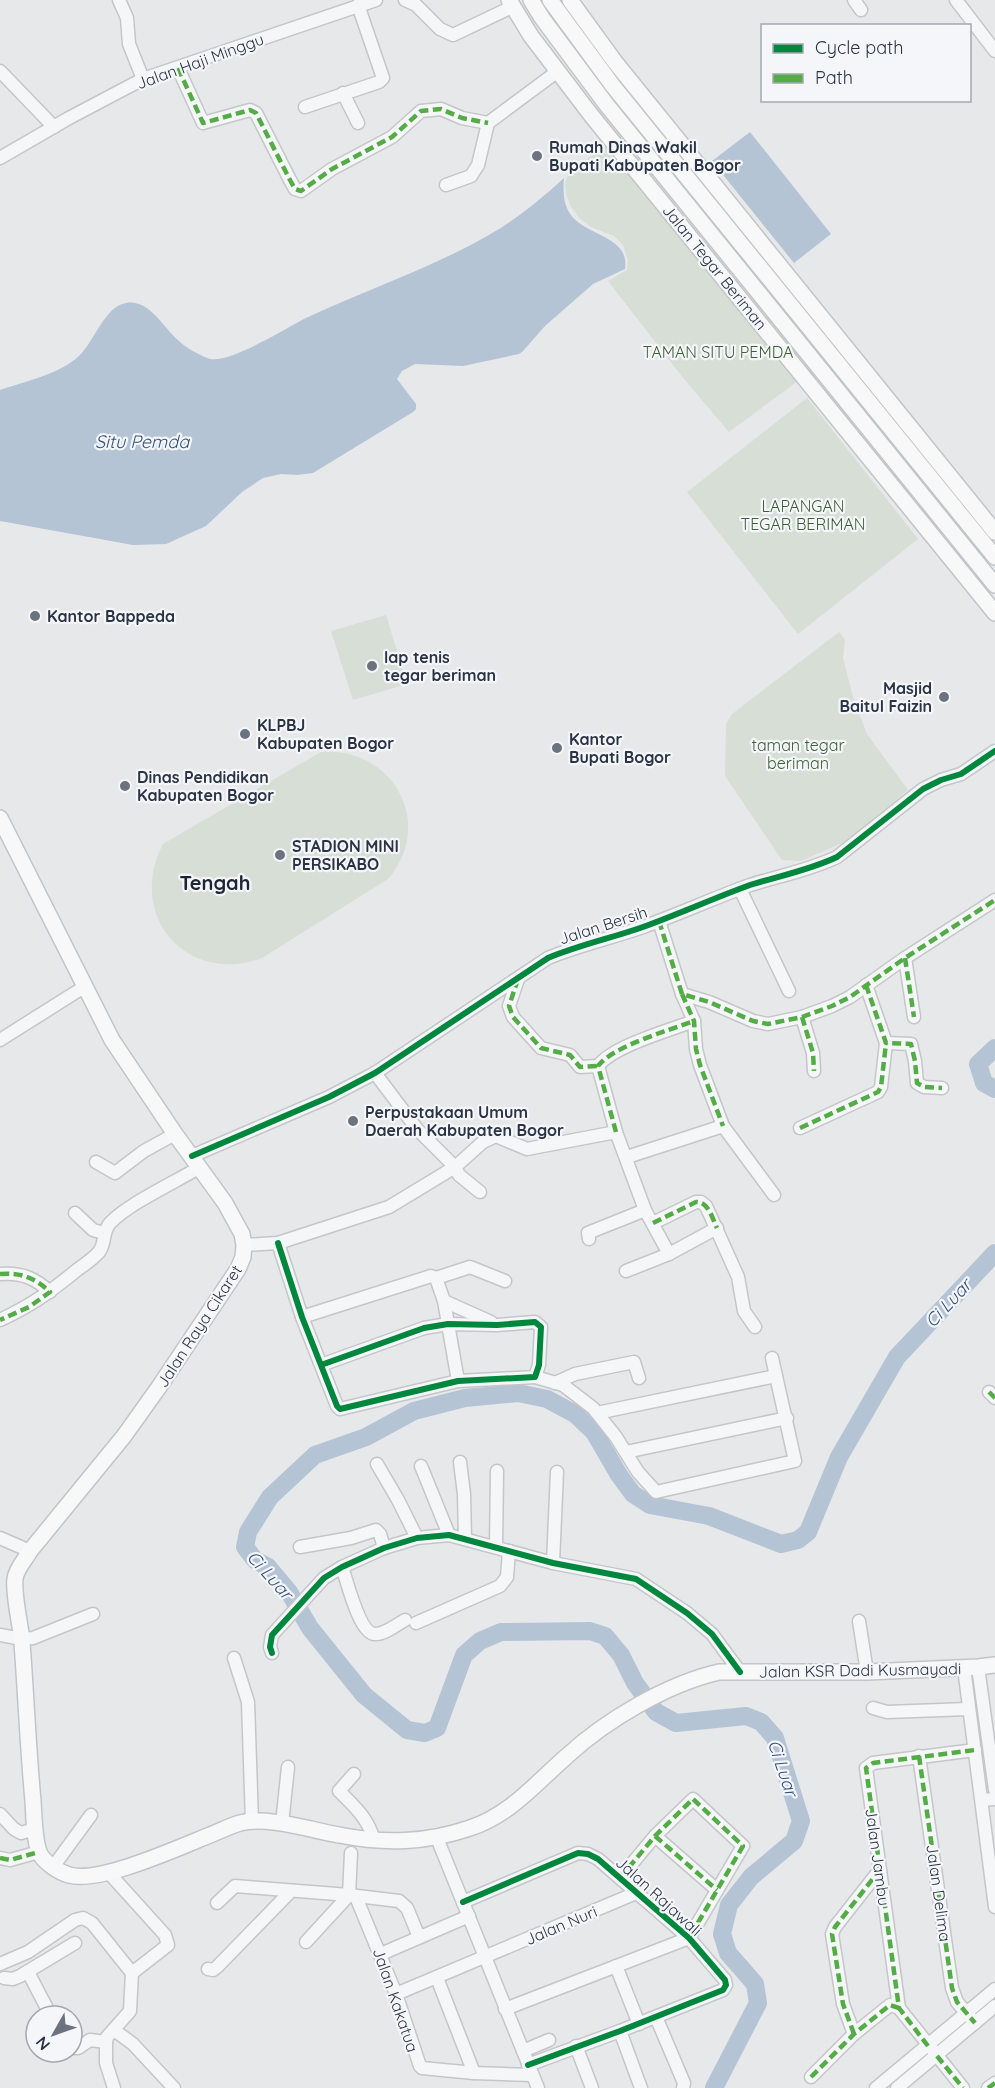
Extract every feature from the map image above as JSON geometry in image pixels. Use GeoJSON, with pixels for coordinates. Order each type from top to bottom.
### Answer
{"type":"FeatureCollection","features":[{"type":"Feature","properties":{"kind":"main road","name":"Jalan Tegar Beriman"},"geometry":{"type":"LineString","coordinates":[[531,0],[606,104],[995,585]]}},
{"type":"Feature","properties":{"kind":"main road"},"geometry":{"type":"LineString","coordinates":[[550,0],[613,86],[995,557]]}},
{"type":"Feature","properties":{"kind":"main road"},"geometry":{"type":"LineString","coordinates":[[570,0],[615,62],[995,532]]}},
{"type":"Feature","properties":{"kind":"main road","name":"Jalan Tegar Beriman"},"geometry":{"type":"LineString","coordinates":[[511,3],[531,36],[591,115],[995,613]]}},
{"type":"Feature","properties":{"kind":"main road"},"geometry":{"type":"LineString","coordinates":[[591,115],[606,104]]}},
{"type":"Feature","properties":{"kind":"main road"},"geometry":{"type":"LineString","coordinates":[[707,228],[720,218]]}},
{"type":"Feature","properties":{"kind":"main road"},"geometry":{"type":"LineString","coordinates":[[779,291],[792,281]]}},
{"type":"Feature","properties":{"kind":"main road","name":"Jalan Raya Cikaret"},"geometry":{"type":"LineString","coordinates":[[0,818],[112,1040],[225,1203],[242,1234],[244,1245],[243,1257],[238,1269],[159,1388],[124,1436],[30,1551],[15,1580],[22,1639],[26,1725],[35,1829],[39,1852]]}},
{"type":"Feature","properties":{"kind":"main road","name":"Jalan KSR Dadi Kusmayadi"},"geometry":{"type":"LineString","coordinates":[[39,1852],[53,1867],[68,1875],[78,1877],[109,1873],[238,1824],[252,1821],[282,1824],[374,1841],[402,1842],[437,1838],[472,1828],[500,1814],[515,1804],[587,1738],[637,1707],[697,1677],[718,1672],[867,1671],[995,1665]]}},
{"type":"Feature","properties":{"kind":"street"},"geometry":{"type":"LineString","coordinates":[[119,0],[127,18],[129,44],[143,79]]}},
{"type":"Feature","properties":{"kind":"street","name":"Jalan Haji Minggu"},"geometry":{"type":"LineString","coordinates":[[0,159],[143,79],[376,0]]}},
{"type":"Feature","properties":{"kind":"street"},"geometry":{"type":"LineString","coordinates":[[405,0],[416,5],[440,29],[453,35],[511,3]]}},
{"type":"Feature","properties":{"kind":"street"},"geometry":{"type":"LineString","coordinates":[[425,0],[430,18]]}},
{"type":"Feature","properties":{"kind":"street"},"geometry":{"type":"LineString","coordinates":[[956,0],[994,51]]}},
{"type":"Feature","properties":{"kind":"street"},"geometry":{"type":"LineString","coordinates":[[305,107],[379,82],[383,78],[358,5]]}},
{"type":"Feature","properties":{"kind":"street"},"geometry":{"type":"LineString","coordinates":[[178,68],[203,123],[250,110],[256,113],[290,180],[296,189],[301,191],[332,170],[392,137],[421,111],[441,109],[462,118],[488,123]]}},
{"type":"Feature","properties":{"kind":"street"},"geometry":{"type":"LineString","coordinates":[[0,71],[54,127]]}},
{"type":"Feature","properties":{"kind":"street"},"geometry":{"type":"LineString","coordinates":[[446,185],[471,176],[478,165],[488,123],[558,71]]}},
{"type":"Feature","properties":{"kind":"street"},"geometry":{"type":"LineString","coordinates":[[344,93],[358,123]]}},
{"type":"Feature","properties":{"kind":"street","name":"Jalan Bersih"},"geometry":{"type":"LineString","coordinates":[[0,1320],[29,1307],[50,1292],[98,1253],[104,1243],[104,1233],[112,1221],[196,1161],[375,1073],[548,958],[574,947],[658,921],[785,873],[824,863],[837,857],[923,789],[961,774],[995,751]]}},
{"type":"Feature","properties":{"kind":"street"},"geometry":{"type":"LineString","coordinates":[[740,889],[789,991]]}},
{"type":"Feature","properties":{"kind":"street"},"geometry":{"type":"LineString","coordinates":[[681,989],[753,1021],[768,1024],[802,1017],[850,997],[905,958],[995,900]]}},
{"type":"Feature","properties":{"kind":"street"},"geometry":{"type":"LineString","coordinates":[[658,921],[694,1022],[700,1065],[723,1126],[774,1195]]}},
{"type":"Feature","properties":{"kind":"street"},"geometry":{"type":"LineString","coordinates":[[905,958],[914,1017]]}},
{"type":"Feature","properties":{"kind":"street"},"geometry":{"type":"LineString","coordinates":[[518,980],[509,1006],[513,1017],[541,1048],[570,1055],[580,1067],[598,1066],[605,1058],[649,1037],[694,1022]]}},
{"type":"Feature","properties":{"kind":"street"},"geometry":{"type":"LineString","coordinates":[[800,1128],[878,1092],[886,1043],[866,985]]}},
{"type":"Feature","properties":{"kind":"street"},"geometry":{"type":"LineString","coordinates":[[0,1040],[84,987]]}},
{"type":"Feature","properties":{"kind":"street"},"geometry":{"type":"LineString","coordinates":[[802,1017],[813,1053],[814,1071]]}},
{"type":"Feature","properties":{"kind":"street"},"geometry":{"type":"LineString","coordinates":[[886,1043],[911,1044],[917,1083],[924,1087],[942,1088]]}},
{"type":"Feature","properties":{"kind":"street"},"geometry":{"type":"LineString","coordinates":[[598,1066],[616,1132],[645,1210],[669,1254]]}},
{"type":"Feature","properties":{"kind":"street"},"geometry":{"type":"LineString","coordinates":[[375,1073],[408,1120],[455,1167],[459,1175],[480,1192]]}},
{"type":"Feature","properties":{"kind":"street"},"geometry":{"type":"LineString","coordinates":[[627,1157],[723,1126]]}},
{"type":"Feature","properties":{"kind":"street"},"geometry":{"type":"LineString","coordinates":[[244,1245],[278,1243],[389,1207],[455,1167],[483,1142],[496,1136],[527,1149],[616,1132]]}},
{"type":"Feature","properties":{"kind":"street"},"geometry":{"type":"LineString","coordinates":[[96,1162],[115,1173],[144,1151],[175,1134]]}},
{"type":"Feature","properties":{"kind":"street"},"geometry":{"type":"LineString","coordinates":[[653,1223],[696,1202],[701,1202],[706,1206],[738,1277],[744,1311],[755,1327]]}},
{"type":"Feature","properties":{"kind":"street"},"geometry":{"type":"LineString","coordinates":[[589,1239],[588,1233],[591,1231],[600,1230],[645,1210]]}},
{"type":"Feature","properties":{"kind":"street"},"geometry":{"type":"LineString","coordinates":[[75,1213],[93,1230],[104,1233]]}},
{"type":"Feature","properties":{"kind":"street"},"geometry":{"type":"LineString","coordinates":[[626,1271],[669,1254],[717,1228]]}},
{"type":"Feature","properties":{"kind":"street"},"geometry":{"type":"LineString","coordinates":[[278,1243],[302,1317],[340,1409],[458,1381],[535,1377],[562,1385],[597,1413],[616,1437],[638,1472],[656,1492],[795,1461],[772,1358]]}},
{"type":"Feature","properties":{"kind":"street"},"geometry":{"type":"LineString","coordinates":[[302,1317],[431,1276],[436,1278],[470,1267],[505,1281]]}},
{"type":"Feature","properties":{"kind":"street"},"geometry":{"type":"LineString","coordinates":[[0,1274],[18,1273],[37,1280],[50,1292]]}},
{"type":"Feature","properties":{"kind":"street"},"geometry":{"type":"LineString","coordinates":[[436,1278],[444,1301],[458,1381]]}},
{"type":"Feature","properties":{"kind":"street"},"geometry":{"type":"LineString","coordinates":[[444,1301],[497,1325]]}},
{"type":"Feature","properties":{"kind":"street"},"geometry":{"type":"LineString","coordinates":[[321,1365],[424,1328],[447,1324],[497,1325],[536,1322],[542,1332],[539,1365],[535,1377]]}},
{"type":"Feature","properties":{"kind":"street"},"geometry":{"type":"LineString","coordinates":[[555,1383],[575,1374],[634,1362],[639,1378]]}},
{"type":"Feature","properties":{"kind":"street"},"geometry":{"type":"LineString","coordinates":[[597,1413],[776,1376]]}},
{"type":"Feature","properties":{"kind":"street"},"geometry":{"type":"LineString","coordinates":[[626,1452],[787,1418]]}},
{"type":"Feature","properties":{"kind":"street"},"geometry":{"type":"LineString","coordinates":[[460,1462],[464,1494],[465,1539]]}},
{"type":"Feature","properties":{"kind":"street"},"geometry":{"type":"LineString","coordinates":[[377,1464],[417,1538]]}},
{"type":"Feature","properties":{"kind":"street"},"geometry":{"type":"LineString","coordinates":[[421,1466],[450,1535]]}},
{"type":"Feature","properties":{"kind":"street"},"geometry":{"type":"LineString","coordinates":[[496,1547],[497,1471]]}},
{"type":"Feature","properties":{"kind":"street"},"geometry":{"type":"LineString","coordinates":[[553,1563],[557,1472]]}},
{"type":"Feature","properties":{"kind":"street"},"geometry":{"type":"LineString","coordinates":[[300,1547],[351,1538],[376,1530],[380,1534],[384,1548]]}},
{"type":"Feature","properties":{"kind":"street"},"geometry":{"type":"LineString","coordinates":[[272,1653],[270,1647],[272,1635],[324,1578],[384,1548],[417,1538],[450,1535],[553,1563],[636,1579],[687,1613],[712,1634],[740,1672]]}},
{"type":"Feature","properties":{"kind":"street"},"geometry":{"type":"LineString","coordinates":[[0,1538],[30,1551]]}},
{"type":"Feature","properties":{"kind":"street"},"geometry":{"type":"LineString","coordinates":[[342,1567],[365,1629],[370,1633],[382,1633],[500,1586],[507,1578],[509,1551]]}},
{"type":"Feature","properties":{"kind":"street"},"geometry":{"type":"LineString","coordinates":[[0,1635],[22,1639],[40,1635],[93,1614]]}},
{"type":"Feature","properties":{"kind":"street"},"geometry":{"type":"LineString","coordinates":[[859,1621],[867,1671]]}},
{"type":"Feature","properties":{"kind":"street"},"geometry":{"type":"LineString","coordinates":[[234,1658],[248,1702],[252,1821]]}},
{"type":"Feature","properties":{"kind":"street"},"geometry":{"type":"LineString","coordinates":[[971,1667],[968,1709],[975,1750],[989,1799],[995,1907]]}},
{"type":"Feature","properties":{"kind":"street"},"geometry":{"type":"LineString","coordinates":[[971,1667],[995,1790]]}},
{"type":"Feature","properties":{"kind":"street"},"geometry":{"type":"LineString","coordinates":[[873,1708],[887,1712],[968,1709]]}},
{"type":"Feature","properties":{"kind":"street","name":"Jalan Jambu"},"geometry":{"type":"LineString","coordinates":[[963,2088],[928,2052],[899,2008],[866,1768],[873,1763],[975,1750]]}},
{"type":"Feature","properties":{"kind":"street","name":"Jalan Delima"},"geometry":{"type":"LineString","coordinates":[[919,1756],[952,1988],[957,2002],[975,2024]]}},
{"type":"Feature","properties":{"kind":"street"},"geometry":{"type":"LineString","coordinates":[[282,1824],[288,1767]]}},
{"type":"Feature","properties":{"kind":"street"},"geometry":{"type":"LineString","coordinates":[[354,1774],[339,1791],[363,1815],[372,1831],[374,1841]]}},
{"type":"Feature","properties":{"kind":"street"},"geometry":{"type":"LineString","coordinates":[[505,2008],[689,1938],[743,1846],[693,1799],[655,1836],[620,1878]]}},
{"type":"Feature","properties":{"kind":"street"},"geometry":{"type":"LineString","coordinates":[[0,1814],[21,1833],[35,1829]]}},
{"type":"Feature","properties":{"kind":"street"},"geometry":{"type":"LineString","coordinates":[[53,1867],[91,1815]]}},
{"type":"Feature","properties":{"kind":"street"},"geometry":{"type":"LineString","coordinates":[[655,1836],[717,1890]]}},
{"type":"Feature","properties":{"kind":"street"},"geometry":{"type":"LineString","coordinates":[[437,1838],[538,2088]]}},
{"type":"Feature","properties":{"kind":"street"},"geometry":{"type":"LineString","coordinates":[[0,1858],[10,1860],[39,1852]]}},
{"type":"Feature","properties":{"kind":"street","name":"Jalan Rajawali"},"geometry":{"type":"LineString","coordinates":[[463,1902],[583,1852],[592,1855],[689,1938],[725,1980],[726,1985],[723,1990],[639,2024],[576,2046],[530,2070]]}},
{"type":"Feature","properties":{"kind":"street"},"geometry":{"type":"LineString","coordinates":[[306,1942],[352,1896],[351,1853]]}},
{"type":"Feature","properties":{"kind":"street"},"geometry":{"type":"LineString","coordinates":[[854,2034],[843,2004],[832,1930],[879,1872]]}},
{"type":"Feature","properties":{"kind":"street"},"geometry":{"type":"LineString","coordinates":[[109,1873],[168,1940],[166,1948],[132,1973]]}},
{"type":"Feature","properties":{"kind":"street"},"geometry":{"type":"LineString","coordinates":[[217,1903],[235,1886],[399,1901],[407,1908],[419,1937]]}},
{"type":"Feature","properties":{"kind":"street"},"geometry":{"type":"LineString","coordinates":[[208,1969],[213,1970],[217,1967],[291,1891]]}},
{"type":"Feature","properties":{"kind":"street","name":"Jalan Nuri"},"geometry":{"type":"LineString","coordinates":[[396,1994],[636,1893]]}},
{"type":"Feature","properties":{"kind":"street","name":"Jalan Kakatua"},"geometry":{"type":"LineString","coordinates":[[352,1896],[381,1954],[422,2068],[474,2073],[530,2070]]}},
{"type":"Feature","properties":{"kind":"street"},"geometry":{"type":"LineString","coordinates":[[381,1954],[469,1916]]}},
{"type":"Feature","properties":{"kind":"street"},"geometry":{"type":"LineString","coordinates":[[0,1964],[28,1952],[75,1920],[83,1918],[92,1923],[132,1973],[130,2011],[106,2042],[106,2063],[114,2088]]}},
{"type":"Feature","properties":{"kind":"street"},"geometry":{"type":"LineString","coordinates":[[4,1978],[13,1979],[28,1972],[75,1943]]}},
{"type":"Feature","properties":{"kind":"street"},"geometry":{"type":"LineString","coordinates":[[616,1966],[639,2024]]}},
{"type":"Feature","properties":{"kind":"street"},"geometry":{"type":"LineString","coordinates":[[28,1972],[45,2004]]}},
{"type":"Feature","properties":{"kind":"street"},"geometry":{"type":"LineString","coordinates":[[436,1978],[474,2073]]}},
{"type":"Feature","properties":{"kind":"street"},"geometry":{"type":"LineString","coordinates":[[897,2088],[926,2064],[928,2052],[966,2013],[995,1989]]}},
{"type":"Feature","properties":{"kind":"street"},"geometry":{"type":"LineString","coordinates":[[811,2077],[854,2034],[890,2005],[899,2008]]}},
{"type":"Feature","properties":{"kind":"street"},"geometry":{"type":"LineString","coordinates":[[876,2088],[928,2052],[975,2024],[995,2006]]}},
{"type":"Feature","properties":{"kind":"street"},"geometry":{"type":"LineString","coordinates":[[656,2017],[684,2083],[683,2088]]}},
{"type":"Feature","properties":{"kind":"street"},"geometry":{"type":"LineString","coordinates":[[114,2030],[133,2044],[174,2088]]}},
{"type":"Feature","properties":{"kind":"street"},"geometry":{"type":"LineString","coordinates":[[620,2031],[641,2088]]}},
{"type":"Feature","properties":{"kind":"street"},"geometry":{"type":"LineString","coordinates":[[84,2044],[90,2040],[106,2042]]}},
{"type":"Feature","properties":{"kind":"street"},"geometry":{"type":"LineString","coordinates":[[523,2051],[549,2040]]}},
{"type":"Feature","properties":{"kind":"street"},"geometry":{"type":"LineString","coordinates":[[576,2046],[592,2088]]}},
{"type":"Feature","properties":{"kind":"street"},"geometry":{"type":"LineString","coordinates":[[988,2088],[995,2083]]}},
{"type":"Feature","properties":{"kind":"green space","name":"TAMAN SITU PEMDA"},"geometry":{"type":"Polygon","coordinates":[[[604,145],[798,381],[729,432],[684,379],[608,281],[627,270],[628,261],[623,245],[614,236],[591,227],[579,218],[570,205],[565,183],[568,175],[604,145]]]}},
{"type":"Feature","properties":{"kind":"green space","name":"LAPANGAN TEGAR BERIMAN"},"geometry":{"type":"Polygon","coordinates":[[[807,398],[918,539],[798,634],[687,492],[807,398]]]}},
{"type":"Feature","properties":{"kind":"green space","name":"lap tenis tegar beriman"},"geometry":{"type":"Polygon","coordinates":[[[386,615],[407,684],[353,700],[331,631],[386,615]]]}},
{"type":"Feature","properties":{"kind":"green space","name":"taman tegar beriman"},"geometry":{"type":"Polygon","coordinates":[[[839,632],[845,640],[843,658],[854,701],[867,734],[908,790],[842,843],[801,861],[782,860],[725,776],[726,724],[732,714],[839,632]]]}},
{"type":"Feature","properties":{"kind":"green space","name":"STADION MINI PERSIKABO"},"geometry":{"type":"Polygon","coordinates":[[[321,752],[346,753],[368,761],[386,775],[399,792],[407,813],[408,835],[402,857],[388,879],[262,958],[234,964],[209,962],[188,953],[170,938],[158,919],[152,896],[154,870],[163,844],[321,752]]]}},
{"type":"Feature","properties":{"kind":"water"},"geometry":{"type":"Polygon","coordinates":[[[750,132],[831,234],[794,263],[712,161],[750,132]]]}},
{"type":"Feature","properties":{"kind":"water","name":"Situ Pemda"},"geometry":{"type":"Polygon","coordinates":[[[564,178],[564,197],[571,215],[586,228],[614,243],[621,250],[625,258],[625,269],[593,284],[545,326],[519,354],[463,366],[415,364],[402,371],[397,379],[416,404],[413,412],[313,473],[281,474],[263,478],[242,492],[206,526],[166,544],[133,545],[0,521],[0,390],[41,377],[71,363],[84,350],[106,317],[119,306],[126,303],[142,305],[156,316],[182,344],[202,356],[219,359],[231,356],[306,318],[428,266],[476,242],[499,229],[541,199],[564,178]]]}},
{"type":"Feature","properties":{"kind":"waterway","name":"Ci Luar"},"geometry":{"type":"LineString","coordinates":[[995,1048],[978,1064],[984,1083],[995,1089]]}},
{"type":"Feature","properties":{"kind":"waterway","name":"Ci Luar"},"geometry":{"type":"LineString","coordinates":[[714,2088],[758,2003],[755,1984],[728,1953],[722,1934],[729,1905],[751,1877],[794,1841],[801,1821],[775,1738],[761,1722],[746,1716],[676,1723],[656,1712],[635,1683],[621,1655],[605,1636],[590,1631],[501,1632],[480,1641],[464,1655],[437,1728],[425,1733],[407,1730],[364,1695],[310,1628],[289,1592],[268,1567],[255,1560],[245,1547],[248,1532],[270,1497],[315,1455],[366,1437],[414,1411],[465,1398],[518,1393],[547,1399],[575,1414],[594,1432],[633,1494],[650,1505],[709,1516],[781,1544],[798,1540],[808,1532],[839,1457],[897,1357],[995,1253]]}},
{"type":"Feature","properties":{"kind":"marked path"},"geometry":{"type":"LineString","coordinates":[[178,68],[203,123],[250,110],[256,113],[295,189],[301,191],[332,169],[392,137],[421,111],[441,109],[462,118],[488,123]]}},
{"type":"Feature","properties":{"kind":"marked path"},"geometry":{"type":"LineString","coordinates":[[659,921],[682,994],[709,1002],[753,1021],[768,1024],[802,1017],[850,997],[905,958],[995,900]]}},
{"type":"Feature","properties":{"kind":"marked path"},"geometry":{"type":"LineString","coordinates":[[905,958],[914,1017]]}},
{"type":"Feature","properties":{"kind":"marked path"},"geometry":{"type":"LineString","coordinates":[[518,979],[509,1006],[513,1017],[541,1048],[570,1055],[580,1067],[598,1066]]}},
{"type":"Feature","properties":{"kind":"marked path"},"geometry":{"type":"LineString","coordinates":[[866,985],[886,1043],[911,1044],[917,1083],[924,1087],[942,1088]]}},
{"type":"Feature","properties":{"kind":"marked path"},"geometry":{"type":"LineString","coordinates":[[682,994],[694,1021],[696,1049],[700,1065],[723,1126]]}},
{"type":"Feature","properties":{"kind":"marked path"},"geometry":{"type":"LineString","coordinates":[[802,1017],[813,1053],[814,1071]]}},
{"type":"Feature","properties":{"kind":"marked path"},"geometry":{"type":"LineString","coordinates":[[616,1132],[598,1066],[605,1059],[629,1045],[694,1021]]}},
{"type":"Feature","properties":{"kind":"marked path"},"geometry":{"type":"LineString","coordinates":[[800,1128],[878,1092],[881,1087],[886,1043]]}},
{"type":"Feature","properties":{"kind":"marked path"},"geometry":{"type":"LineString","coordinates":[[653,1223],[696,1202],[707,1208],[717,1228]]}},
{"type":"Feature","properties":{"kind":"marked path"},"geometry":{"type":"LineString","coordinates":[[0,1274],[27,1277],[50,1292],[29,1307],[0,1320]]}},
{"type":"Feature","properties":{"kind":"marked path"},"geometry":{"type":"LineString","coordinates":[[989,1392],[995,1398]]}},
{"type":"Feature","properties":{"kind":"marked path"},"geometry":{"type":"LineString","coordinates":[[928,2046],[899,2008],[866,1768],[873,1763],[975,1750]]}},
{"type":"Feature","properties":{"kind":"marked path"},"geometry":{"type":"LineString","coordinates":[[919,1756],[952,1988],[957,2002],[975,2023]]}},
{"type":"Feature","properties":{"kind":"marked path"},"geometry":{"type":"LineString","coordinates":[[620,1878],[655,1836],[693,1799],[743,1846],[689,1938]]}},
{"type":"Feature","properties":{"kind":"marked path"},"geometry":{"type":"LineString","coordinates":[[655,1836],[717,1890]]}},
{"type":"Feature","properties":{"kind":"marked path"},"geometry":{"type":"LineString","coordinates":[[0,1858],[10,1860],[39,1852]]}},
{"type":"Feature","properties":{"kind":"marked path"},"geometry":{"type":"LineString","coordinates":[[854,2034],[843,2004],[832,1934],[879,1871]]}},
{"type":"Feature","properties":{"kind":"marked path"},"geometry":{"type":"LineString","coordinates":[[811,2077],[854,2034],[890,2005],[899,2008]]}},
{"type":"Feature","properties":{"kind":"marked path"},"geometry":{"type":"LineString","coordinates":[[937,2056],[963,2088]]}},
{"type":"Feature","properties":{"kind":"marked path"},"geometry":{"type":"LineString","coordinates":[[988,2088],[995,2083]]}},
{"type":"Feature","properties":{"kind":"cycle path"},"geometry":{"type":"LineString","coordinates":[[192,1156],[329,1097],[375,1073],[548,958],[643,927],[750,885],[837,857],[923,789],[961,774],[995,751]]}},
{"type":"Feature","properties":{"kind":"cycle path"},"geometry":{"type":"LineString","coordinates":[[278,1243],[302,1317],[337,1406],[340,1409],[458,1381],[535,1377],[539,1365],[541,1327],[535,1322],[497,1325],[448,1324],[424,1328],[321,1365]]}},
{"type":"Feature","properties":{"kind":"cycle path"},"geometry":{"type":"LineString","coordinates":[[272,1653],[270,1647],[272,1635],[324,1578],[384,1548],[417,1538],[449,1535],[553,1563],[636,1579],[687,1613],[712,1634],[740,1672]]}},
{"type":"Feature","properties":{"kind":"cycle path"},"geometry":{"type":"LineString","coordinates":[[463,1902],[578,1853],[588,1854],[598,1859],[689,1938],[725,1980],[726,1985],[723,1990],[528,2065]]}},
{"type":"Feature","properties":{"kind":"place","name":"Rumah Dinas Wakil Bupati Kabupaten Bogor"},"geometry":{"type":"Point","coordinates":[537,156]}},
{"type":"Feature","properties":{"kind":"place","name":"Kantor Bappeda"},"geometry":{"type":"Point","coordinates":[35,616]}},
{"type":"Feature","properties":{"kind":"place","name":"lap tenis tegar beriman"},"geometry":{"type":"Point","coordinates":[372,666]}},
{"type":"Feature","properties":{"kind":"place","name":"Masjid Baitul Faizin"},"geometry":{"type":"Point","coordinates":[944,697]}},
{"type":"Feature","properties":{"kind":"place","name":"KLPBJ Kabupaten Bogor"},"geometry":{"type":"Point","coordinates":[245,734]}},
{"type":"Feature","properties":{"kind":"place","name":"Kantor Bupati Bogor"},"geometry":{"type":"Point","coordinates":[557,748]}},
{"type":"Feature","properties":{"kind":"place","name":"Dinas Pendidikan Kabupaten Bogor"},"geometry":{"type":"Point","coordinates":[125,786]}},
{"type":"Feature","properties":{"kind":"place","name":"STADION MINI PERSIKABO"},"geometry":{"type":"Point","coordinates":[280,855]}},
{"type":"Feature","properties":{"kind":"place","name":"Perpustakaan Umum Daerah Kabupaten Bogor"},"geometry":{"type":"Point","coordinates":[353,1121]}},
{"type":"Feature","properties":{"kind":"district","name":"Tengah"},"geometry":{"type":"Point","coordinates":[215,882]}}]}
